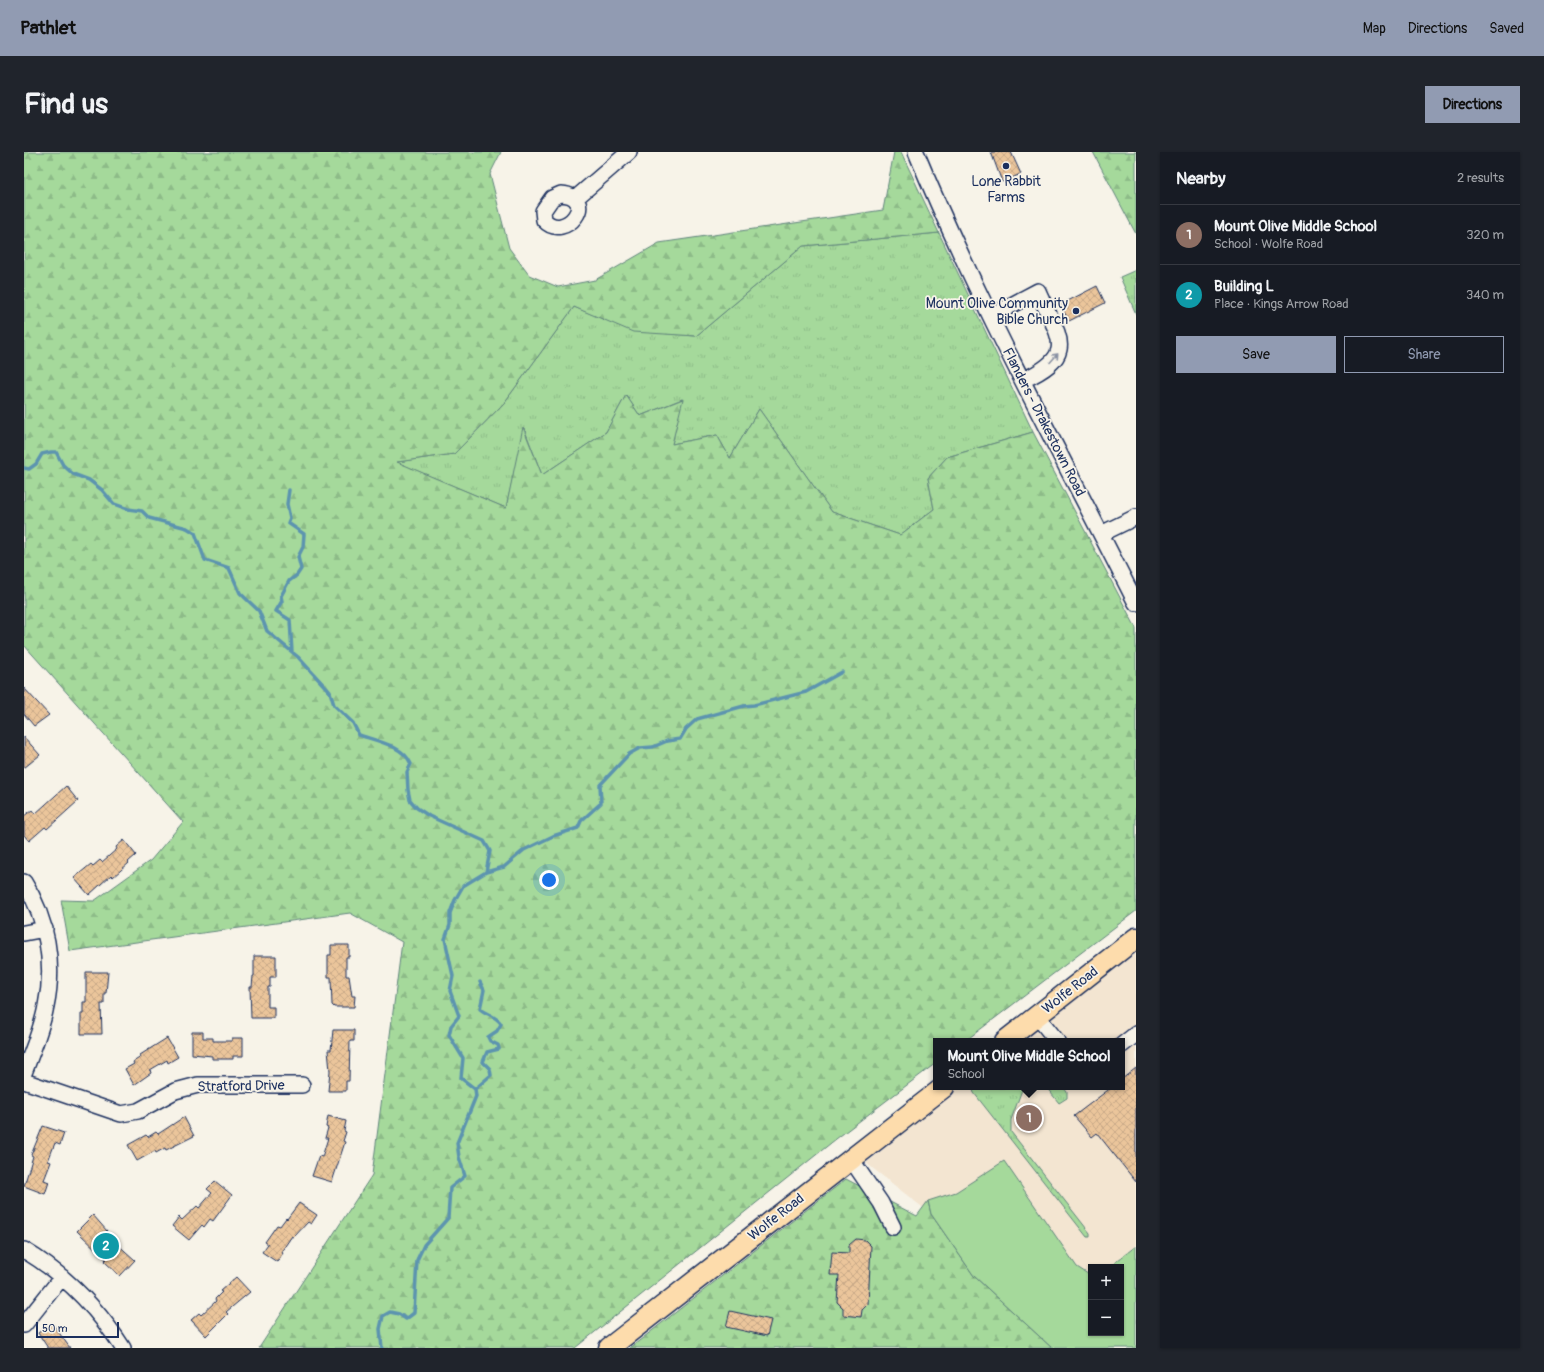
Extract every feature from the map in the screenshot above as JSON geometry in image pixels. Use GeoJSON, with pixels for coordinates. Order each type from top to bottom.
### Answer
{"type":"FeatureCollection","features":[{"type":"Feature","properties":{"kind":"main road","name":"Wolfe Road"},"geometry":{"type":"LineString","coordinates":[[1009,1038],[1136,938]]}},
{"type":"Feature","properties":{"kind":"main road","name":"Wolfe Road"},"geometry":{"type":"LineString","coordinates":[[609,1348],[940,1090]]}},
{"type":"Feature","properties":{"kind":"street"},"geometry":{"type":"LineString","coordinates":[[576,198],[629,152]]}},
{"type":"Feature","properties":{"kind":"street","name":"Flanders - Drakestown Road"},"geometry":{"type":"LineString","coordinates":[[916,152],[945,220],[991,316],[1136,603]]}},
{"type":"Feature","properties":{"kind":"street"},"geometry":{"type":"LineString","coordinates":[[991,316],[1038,291],[1058,335],[1060,350],[1055,359],[1035,374],[1023,380]]}},
{"type":"Feature","properties":{"kind":"street"},"geometry":{"type":"LineString","coordinates":[[1101,534],[1136,517]]}},
{"type":"Feature","properties":{"kind":"street"},"geometry":{"type":"LineString","coordinates":[[24,882],[35,902],[45,929],[49,970],[48,994],[43,1018],[24,1073]]}},
{"type":"Feature","properties":{"kind":"street"},"geometry":{"type":"LineString","coordinates":[[24,933],[45,929]]}},
{"type":"Feature","properties":{"kind":"street"},"geometry":{"type":"LineString","coordinates":[[1037,1016],[1055,1038]]}},
{"type":"Feature","properties":{"kind":"street"},"geometry":{"type":"LineString","coordinates":[[1125,1043],[1136,1034]]}},
{"type":"Feature","properties":{"kind":"street","name":"Stratford Drive"},"geometry":{"type":"LineString","coordinates":[[24,1081],[121,1114],[138,1111],[175,1091],[198,1085],[302,1085]]}},
{"type":"Feature","properties":{"kind":"street"},"geometry":{"type":"LineString","coordinates":[[851,1159],[881,1203],[893,1227]]}},
{"type":"Feature","properties":{"kind":"street"},"geometry":{"type":"LineString","coordinates":[[24,1250],[62,1277],[94,1309],[123,1348]]}},
{"type":"Feature","properties":{"kind":"street"},"geometry":{"type":"LineString","coordinates":[[24,1325],[62,1277]]}},
{"type":"Feature","properties":{"kind":"shaded area"},"geometry":{"type":"Polygon","coordinates":[[[1136,948],[1136,1348],[1052,1348],[974,1276],[931,1214],[866,1163],[955,1090],[1125,1090],[1125,1038],[1025,1038],[1136,948]]]}},
{"type":"Feature","properties":{"kind":"green space"},"geometry":{"type":"Polygon","coordinates":[[[24,152],[501,152],[490,174],[509,248],[529,275],[558,287],[595,280],[659,243],[883,210],[894,152],[901,152],[939,233],[803,246],[696,336],[633,332],[574,307],[504,403],[454,454],[397,462],[506,508],[523,427],[542,475],[606,432],[626,395],[640,416],[683,399],[672,444],[717,435],[730,458],[759,409],[832,512],[900,535],[934,509],[928,478],[947,457],[1033,432],[1136,628],[1136,911],[969,1038],[933,1038],[933,1065],[836,1139],[575,1348],[259,1348],[372,1175],[402,942],[350,913],[70,951],[61,900],[94,901],[151,860],[183,822],[24,645],[24,152]]]}},
{"type":"Feature","properties":{"kind":"green space"},"geometry":{"type":"Polygon","coordinates":[[[1093,152],[1136,152],[1136,234],[1093,152]]]}},
{"type":"Feature","properties":{"kind":"green space"},"geometry":{"type":"Polygon","coordinates":[[[939,233],[1033,432],[947,457],[928,478],[934,509],[900,535],[832,512],[759,409],[730,458],[717,435],[672,444],[682,399],[640,416],[626,395],[606,432],[542,475],[524,428],[506,508],[396,462],[454,454],[504,403],[574,307],[633,331],[696,336],[803,246],[939,233]]]}},
{"type":"Feature","properties":{"kind":"green space"},"geometry":{"type":"Polygon","coordinates":[[[1136,270],[1136,314],[1120,277],[1136,270]]]}},
{"type":"Feature","properties":{"kind":"green space"},"geometry":{"type":"Polygon","coordinates":[[[973,1090],[1022,1090],[1011,1120],[1011,1132],[1090,1233],[1090,1237],[1087,1237],[973,1090]]]}},
{"type":"Feature","properties":{"kind":"green space"},"geometry":{"type":"Polygon","coordinates":[[[1048,1090],[1065,1090],[1067,1098],[1059,1103],[1048,1090]]]}},
{"type":"Feature","properties":{"kind":"green space"},"geometry":{"type":"Polygon","coordinates":[[[1004,1161],[1077,1267],[1088,1274],[1088,1336],[1124,1336],[1124,1264],[1113,1264],[1136,1246],[1136,1348],[1052,1348],[974,1276],[931,1214],[928,1201],[956,1192],[1004,1161]]]}},
{"type":"Feature","properties":{"kind":"green space"},"geometry":{"type":"Polygon","coordinates":[[[846,1179],[917,1216],[928,1201],[931,1214],[974,1276],[1052,1348],[630,1348],[846,1179]]]}},
{"type":"Feature","properties":{"kind":"building","name":"Lone Rabbit Farms"},"geometry":{"type":"Polygon","coordinates":[[[991,152],[1011,152],[1021,174],[1002,182],[991,152]]]}},
{"type":"Feature","properties":{"kind":"building","name":"Mount Olive Community Bible Church"},"geometry":{"type":"Polygon","coordinates":[[[1097,286],[1105,303],[1069,321],[1060,305],[1097,286]]]}},
{"type":"Feature","properties":{"kind":"building"},"geometry":{"type":"Polygon","coordinates":[[[24,688],[49,715],[34,726],[24,714],[24,688]]]}},
{"type":"Feature","properties":{"kind":"building"},"geometry":{"type":"Polygon","coordinates":[[[24,737],[40,755],[24,768],[24,737]]]}},
{"type":"Feature","properties":{"kind":"building"},"geometry":{"type":"Polygon","coordinates":[[[66,786],[78,801],[47,829],[45,827],[29,841],[24,835],[24,816],[32,810],[35,814],[66,786]]]}},
{"type":"Feature","properties":{"kind":"building"},"geometry":{"type":"Polygon","coordinates":[[[124,840],[136,855],[113,877],[111,875],[89,895],[74,878],[91,864],[93,866],[100,860],[102,862],[117,849],[116,847],[124,840]]]}},
{"type":"Feature","properties":{"kind":"building"},"geometry":{"type":"Polygon","coordinates":[[[331,945],[349,945],[349,957],[346,957],[346,976],[349,976],[352,996],[355,996],[354,1007],[334,1007],[332,1005],[331,977],[328,977],[328,955],[331,955],[331,945]]]}},
{"type":"Feature","properties":{"kind":"building"},"geometry":{"type":"Polygon","coordinates":[[[254,956],[276,956],[276,977],[270,977],[270,987],[268,987],[268,1007],[274,1007],[274,1018],[251,1018],[250,987],[252,987],[254,976],[254,956]]]}},
{"type":"Feature","properties":{"kind":"building"},"geometry":{"type":"Polygon","coordinates":[[[86,972],[108,972],[106,993],[104,993],[104,1004],[101,1004],[102,1034],[81,1034],[81,1013],[83,1013],[83,1002],[86,1002],[86,972]]]}},
{"type":"Feature","properties":{"kind":"building"},"geometry":{"type":"Polygon","coordinates":[[[333,1030],[354,1030],[354,1041],[350,1041],[349,1081],[346,1081],[346,1091],[328,1091],[330,1071],[328,1050],[331,1050],[333,1030]]]}},
{"type":"Feature","properties":{"kind":"building"},"geometry":{"type":"Polygon","coordinates":[[[192,1032],[203,1032],[203,1038],[213,1038],[213,1041],[232,1041],[232,1038],[243,1038],[243,1056],[233,1056],[233,1059],[212,1059],[212,1056],[192,1054],[192,1032]]]}},
{"type":"Feature","properties":{"kind":"building"},"geometry":{"type":"Polygon","coordinates":[[[167,1038],[178,1057],[168,1063],[167,1060],[150,1070],[151,1073],[134,1085],[125,1069],[134,1064],[133,1062],[141,1057],[140,1055],[167,1038]]]}},
{"type":"Feature","properties":{"kind":"building"},"geometry":{"type":"Polygon","coordinates":[[[1136,1068],[1136,1182],[1097,1133],[1092,1137],[1074,1116],[1108,1090],[1125,1090],[1125,1077],[1136,1068]]]}},
{"type":"Feature","properties":{"kind":"building"},"geometry":{"type":"Polygon","coordinates":[[[328,1116],[346,1121],[344,1131],[346,1132],[343,1141],[345,1142],[332,1182],[312,1176],[319,1156],[322,1157],[328,1138],[325,1138],[328,1128],[326,1127],[328,1116]]]}},
{"type":"Feature","properties":{"kind":"building"},"geometry":{"type":"Polygon","coordinates":[[[184,1117],[194,1136],[166,1150],[165,1148],[156,1153],[155,1151],[137,1161],[128,1145],[146,1135],[148,1137],[156,1132],[158,1134],[184,1117]]]}},
{"type":"Feature","properties":{"kind":"building"},"geometry":{"type":"Polygon","coordinates":[[[43,1126],[64,1133],[60,1145],[55,1143],[48,1161],[51,1162],[44,1180],[49,1182],[45,1194],[24,1186],[33,1156],[31,1155],[43,1126]]]}},
{"type":"Feature","properties":{"kind":"building"},"geometry":{"type":"Polygon","coordinates":[[[215,1181],[232,1195],[213,1221],[210,1219],[204,1227],[202,1225],[189,1240],[172,1226],[179,1217],[182,1220],[197,1206],[199,1208],[212,1193],[207,1189],[215,1181]]]}},
{"type":"Feature","properties":{"kind":"building"},"geometry":{"type":"Polygon","coordinates":[[[299,1203],[317,1215],[311,1224],[308,1222],[294,1237],[292,1236],[281,1252],[283,1253],[277,1262],[262,1252],[268,1244],[265,1242],[277,1225],[280,1226],[286,1218],[287,1219],[299,1203]]]}},
{"type":"Feature","properties":{"kind":"building"},"geometry":{"type":"Polygon","coordinates":[[[93,1215],[107,1231],[105,1233],[135,1260],[120,1276],[104,1261],[106,1259],[77,1231],[93,1215]]]}},
{"type":"Feature","properties":{"kind":"building"},"geometry":{"type":"Polygon","coordinates":[[[856,1239],[865,1240],[871,1246],[868,1304],[862,1310],[861,1317],[843,1315],[843,1308],[837,1302],[839,1275],[830,1275],[832,1252],[849,1253],[849,1245],[856,1239]]]}},
{"type":"Feature","properties":{"kind":"building"},"geometry":{"type":"Polygon","coordinates":[[[236,1277],[250,1292],[226,1312],[228,1314],[206,1336],[191,1320],[199,1313],[201,1315],[216,1301],[215,1299],[222,1292],[220,1291],[236,1277]]]}},
{"type":"Feature","properties":{"kind":"building"},"geometry":{"type":"Polygon","coordinates":[[[730,1311],[771,1320],[767,1336],[726,1327],[730,1311]]]}},
{"type":"Feature","properties":{"kind":"building"},"geometry":{"type":"Polygon","coordinates":[[[52,1323],[70,1348],[48,1348],[38,1333],[52,1323]]]}},
{"type":"Feature","properties":{"kind":"waterway"},"geometry":{"type":"LineString","coordinates":[[24,468],[29,469],[36,464],[42,454],[56,452],[63,465],[73,474],[89,480],[102,490],[114,504],[128,509],[142,511],[149,518],[187,528],[195,533],[205,560],[229,568],[240,593],[259,611],[267,631],[298,657],[330,692],[334,705],[353,723],[359,735],[396,748],[407,758],[411,764],[407,772],[408,790],[410,800],[417,808],[429,816],[484,841],[490,851],[486,872],[463,886],[455,900],[450,913],[450,925],[445,939],[453,976],[450,991],[459,1016],[451,1026],[449,1035],[463,1058],[461,1078],[475,1089],[476,1096],[457,1143],[459,1157],[465,1176],[450,1188],[448,1218],[424,1245],[417,1260],[414,1313],[406,1319],[399,1314],[390,1312],[383,1316],[380,1329],[382,1348]]}},
{"type":"Feature","properties":{"kind":"waterway"},"geometry":{"type":"LineString","coordinates":[[289,490],[287,504],[290,518],[288,523],[304,534],[303,547],[298,557],[301,569],[297,575],[289,581],[281,596],[282,601],[276,611],[290,620],[292,652]]}},
{"type":"Feature","properties":{"kind":"waterway"},"geometry":{"type":"LineString","coordinates":[[486,872],[504,867],[524,850],[553,836],[578,828],[581,821],[601,803],[600,785],[629,754],[640,748],[653,747],[667,741],[680,739],[686,729],[697,719],[744,706],[754,705],[806,692],[842,672]]}},
{"type":"Feature","properties":{"kind":"waterway"},"geometry":{"type":"LineString","coordinates":[[475,1089],[491,1075],[490,1069],[483,1062],[487,1052],[499,1049],[498,1045],[490,1041],[488,1037],[497,1031],[501,1024],[497,1019],[480,1009],[484,990],[480,982]]}},
{"type":"Feature","properties":{"kind":"place","name":"Lone Rabbit Farms"},"geometry":{"type":"Point","coordinates":[1006,166]}},
{"type":"Feature","properties":{"kind":"place","name":"Mount Olive Community Bible Church"},"geometry":{"type":"Point","coordinates":[1076,311]}},
{"type":"Feature","properties":{"kind":"place","name":"Mount Olive Middle School"},"geometry":{"type":"Point","coordinates":[1029,1118]}},
{"type":"Feature","properties":{"kind":"place","name":"Building L"},"geometry":{"type":"Point","coordinates":[106,1246]}}]}
